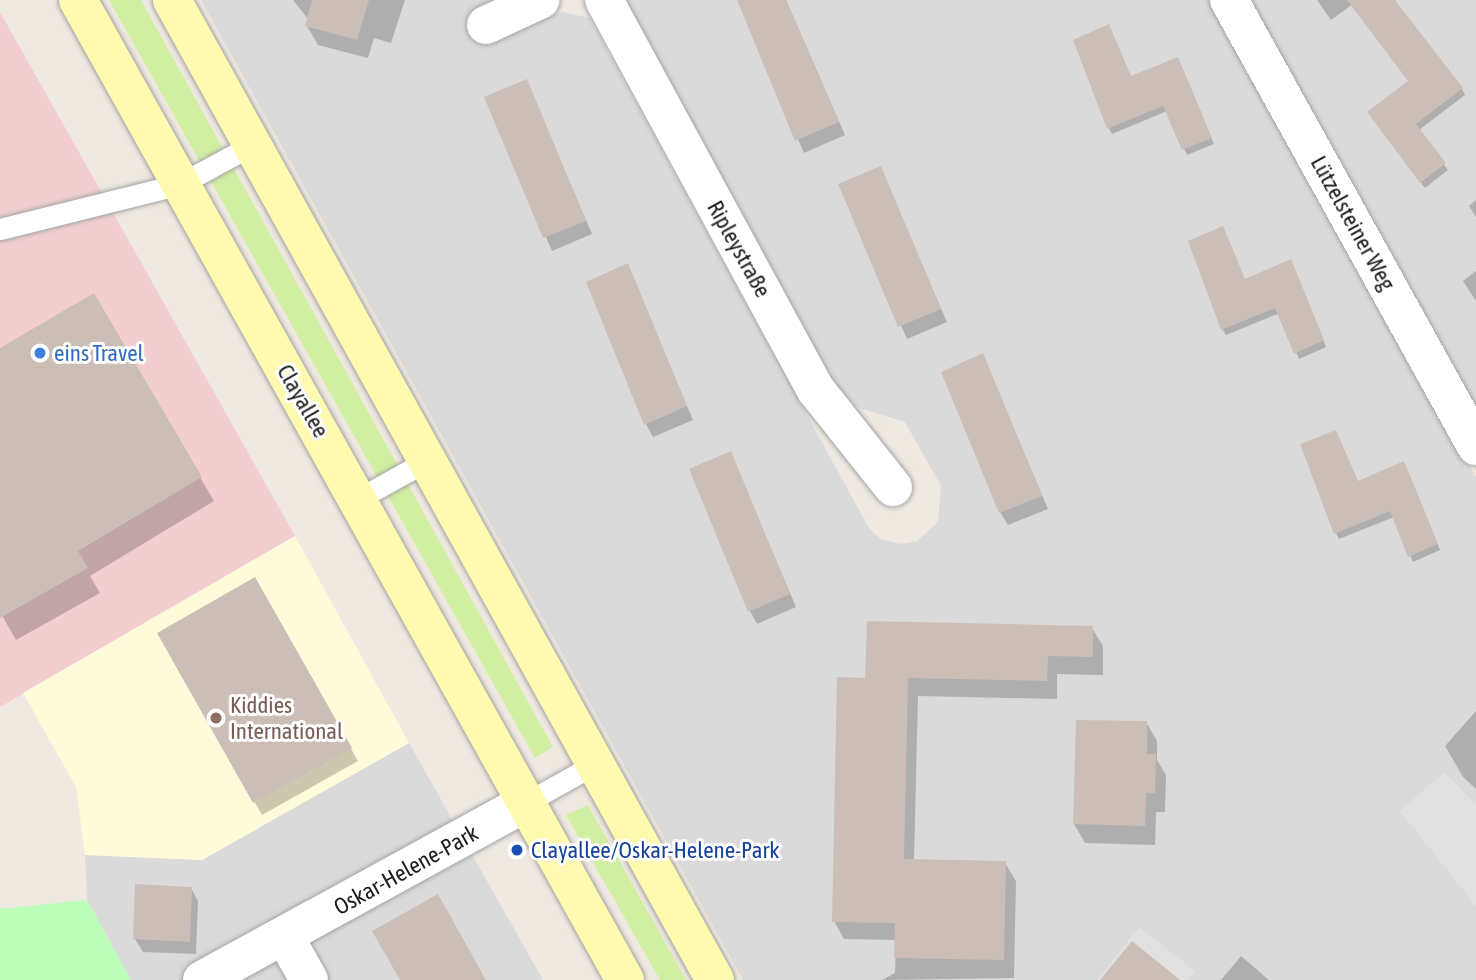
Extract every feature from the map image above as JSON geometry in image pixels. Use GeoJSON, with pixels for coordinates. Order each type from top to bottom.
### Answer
{"type":"FeatureCollection","features":[{"type":"Feature","properties":{"kind":"main road","name":"Clayallee"},"geometry":{"type":"LineString","coordinates":[[78,0],[160,141],[180,184],[625,980]]}},
{"type":"Feature","properties":{"kind":"main road"},"geometry":{"type":"LineString","coordinates":[[172,0],[715,980]]}},
{"type":"Feature","properties":{"kind":"street"},"geometry":{"type":"LineString","coordinates":[[486,25],[540,0]]}},
{"type":"Feature","properties":{"kind":"street","name":"Ripleystraße"},"geometry":{"type":"LineString","coordinates":[[604,0],[816,390],[893,486]]}},
{"type":"Feature","properties":{"kind":"street","name":"Lützelsteiner Weg"},"geometry":{"type":"LineString","coordinates":[[1229,0],[1476,446]]}},
{"type":"Feature","properties":{"kind":"street","name":"Oskar-Helene-Park"},"geometry":{"type":"LineString","coordinates":[[202,980],[285,937],[527,802]]}},
{"type":"Feature","properties":{"kind":"street"},"geometry":{"type":"LineString","coordinates":[[285,937],[309,980]]}},
{"type":"Feature","properties":{"kind":"lane"},"geometry":{"type":"LineString","coordinates":[[0,229],[180,184],[254,144]]}},
{"type":"Feature","properties":{"kind":"lane"},"geometry":{"type":"LineString","coordinates":[[358,499],[428,460]]}},
{"type":"Feature","properties":{"kind":"lane"},"geometry":{"type":"LineString","coordinates":[[527,802],[595,764]]}},
{"type":"Feature","properties":{"kind":"shaded area"},"geometry":{"type":"Polygon","coordinates":[[[201,0],[509,0],[490,34],[564,12],[589,18],[869,528],[881,539],[901,544],[917,541],[938,522],[941,486],[905,422],[859,408],[831,384],[626,0],[1211,0],[1476,477],[1476,980],[743,980],[201,0]]]}},
{"type":"Feature","properties":{"kind":"shaded area"},"geometry":{"type":"Polygon","coordinates":[[[1249,0],[1476,0],[1476,409],[1249,0]]]}},
{"type":"Feature","properties":{"kind":"shaded area"},"geometry":{"type":"Polygon","coordinates":[[[0,12],[295,536],[0,707],[0,12]]]}},
{"type":"Feature","properties":{"kind":"shaded area","name":"Kiddies International"},"geometry":{"type":"Polygon","coordinates":[[[295,536],[409,743],[202,860],[85,855],[76,787],[23,693],[295,536]]]}},
{"type":"Feature","properties":{"kind":"shaded area"},"geometry":{"type":"Polygon","coordinates":[[[409,743],[543,980],[131,980],[87,900],[85,855],[202,860],[409,743]]]}},
{"type":"Feature","properties":{"kind":"shaded area"},"geometry":{"type":"Polygon","coordinates":[[[1444,772],[1476,805],[1476,906],[1400,811],[1444,772]]]}},
{"type":"Feature","properties":{"kind":"shaded area"},"geometry":{"type":"Polygon","coordinates":[[[1139,927],[1195,971],[1188,980],[1097,980],[1139,927]]]}},
{"type":"Feature","properties":{"kind":"green space"},"geometry":{"type":"Polygon","coordinates":[[[109,0],[141,0],[553,747],[535,758],[109,0]]]}},
{"type":"Feature","properties":{"kind":"green space"},"geometry":{"type":"Polygon","coordinates":[[[588,805],[686,980],[660,980],[566,815],[588,805]]]}},
{"type":"Feature","properties":{"kind":"green space"},"geometry":{"type":"Polygon","coordinates":[[[87,900],[131,980],[0,980],[0,909],[87,900]]]}},
{"type":"Feature","properties":{"kind":"building"},"geometry":{"type":"Polygon","coordinates":[[[312,0],[369,0],[357,40],[305,26],[312,0]]]}},
{"type":"Feature","properties":{"kind":"building"},"geometry":{"type":"Polygon","coordinates":[[[737,0],[786,0],[839,122],[795,141],[737,0]]]}},
{"type":"Feature","properties":{"kind":"building"},"geometry":{"type":"Polygon","coordinates":[[[1347,0],[1395,0],[1463,88],[1416,124],[1446,163],[1420,183],[1367,112],[1408,81],[1347,0]]]}},
{"type":"Feature","properties":{"kind":"building"},"geometry":{"type":"Polygon","coordinates":[[[1109,24],[1131,76],[1178,57],[1212,138],[1182,150],[1163,106],[1107,129],[1073,40],[1109,24]]]}},
{"type":"Feature","properties":{"kind":"building"},"geometry":{"type":"Polygon","coordinates":[[[527,79],[586,221],[543,238],[484,97],[527,79]]]}},
{"type":"Feature","properties":{"kind":"building"},"geometry":{"type":"Polygon","coordinates":[[[881,166],[941,309],[898,327],[838,184],[881,166]]]}},
{"type":"Feature","properties":{"kind":"building"},"geometry":{"type":"Polygon","coordinates":[[[1223,226],[1245,279],[1291,259],[1324,340],[1294,354],[1275,308],[1221,330],[1188,241],[1223,226]]]}},
{"type":"Feature","properties":{"kind":"building"},"geometry":{"type":"Polygon","coordinates":[[[628,263],[687,406],[644,425],[586,282],[628,263]]]}},
{"type":"Feature","properties":{"kind":"building"},"geometry":{"type":"Polygon","coordinates":[[[94,293],[202,477],[78,551],[88,568],[0,618],[0,348],[94,293]]]}},
{"type":"Feature","properties":{"kind":"building"},"geometry":{"type":"Polygon","coordinates":[[[983,353],[1042,496],[999,513],[941,372],[983,353]]]}},
{"type":"Feature","properties":{"kind":"building"},"geometry":{"type":"Polygon","coordinates":[[[1336,430],[1358,481],[1404,461],[1438,544],[1408,557],[1390,511],[1334,534],[1300,444],[1336,430]]]}},
{"type":"Feature","properties":{"kind":"building"},"geometry":{"type":"Polygon","coordinates":[[[731,451],[790,594],[748,612],[689,469],[731,451]]]}},
{"type":"Feature","properties":{"kind":"building"},"geometry":{"type":"Polygon","coordinates":[[[255,577],[352,748],[253,803],[157,633],[255,577]]]}},
{"type":"Feature","properties":{"kind":"building"},"geometry":{"type":"Polygon","coordinates":[[[867,621],[1093,626],[1093,657],[1048,656],[1047,681],[908,678],[904,859],[1006,861],[1004,960],[894,958],[895,923],[832,922],[837,677],[865,678],[867,621]]]}},
{"type":"Feature","properties":{"kind":"building"},"geometry":{"type":"Polygon","coordinates":[[[1076,720],[1147,721],[1147,754],[1156,754],[1155,793],[1146,793],[1145,826],[1073,824],[1076,720]]]}},
{"type":"Feature","properties":{"kind":"building"},"geometry":{"type":"Polygon","coordinates":[[[135,884],[192,887],[190,942],[133,939],[135,884]]]}},
{"type":"Feature","properties":{"kind":"building"},"geometry":{"type":"Polygon","coordinates":[[[438,894],[486,980],[400,980],[372,931],[438,894]]]}},
{"type":"Feature","properties":{"kind":"building"},"geometry":{"type":"Polygon","coordinates":[[[1132,941],[1180,980],[1100,980],[1132,941]]]}},
{"type":"Feature","properties":{"kind":"place","name":"eins Travel"},"geometry":{"type":"Point","coordinates":[40,353]}},
{"type":"Feature","properties":{"kind":"place","name":"Kiddies International"},"geometry":{"type":"Point","coordinates":[216,718]}},
{"type":"Feature","properties":{"kind":"place","name":"Clayallee/Oskar-Helene-Park"},"geometry":{"type":"Point","coordinates":[517,850]}}]}
